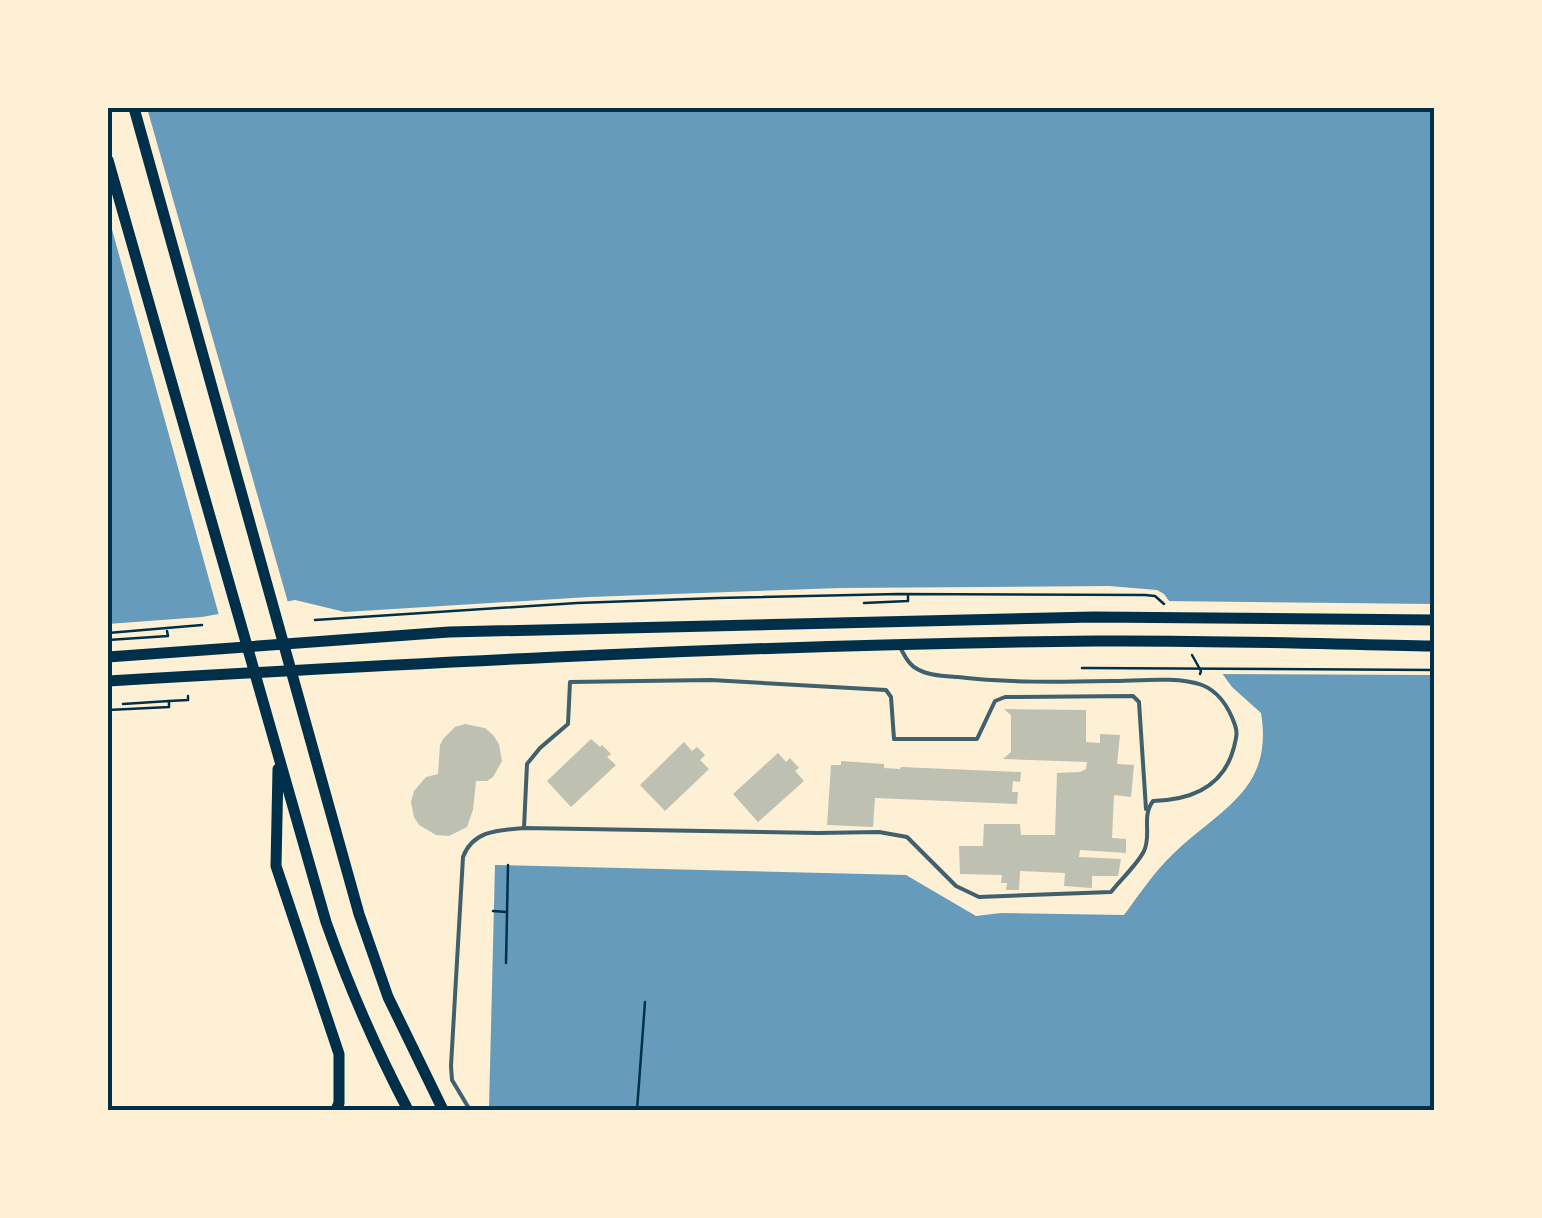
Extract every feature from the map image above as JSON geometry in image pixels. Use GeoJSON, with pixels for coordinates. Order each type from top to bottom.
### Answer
{"type":"FeatureCollection","features":[{"type":"Feature","properties":{"kind":"main road"},"geometry":{"type":"LineString","coordinates":[[134,108],[359,914],[388,998],[443,1110]]}},
{"type":"Feature","properties":{"kind":"main road"},"geometry":{"type":"LineString","coordinates":[[108,160],[310,872],[378,1054],[408,1110]]}},
{"type":"Feature","properties":{"kind":"main road"},"geometry":{"type":"LineString","coordinates":[[108,657],[449,632],[1094,617],[1434,620]]}},
{"type":"Feature","properties":{"kind":"main road"},"geometry":{"type":"LineString","coordinates":[[108,681],[467,660],[898,645],[1097,641],[1434,646]]}},
{"type":"Feature","properties":{"kind":"main road"},"geometry":{"type":"LineString","coordinates":[[278,755],[276,866],[339,1054],[336,1110]]}},
{"type":"Feature","properties":{"kind":"lane"},"geometry":{"type":"LineString","coordinates":[[898,645],[909,663],[931,674],[976,680],[1188,682],[1205,686],[1225,703],[1238,733],[1231,762],[1221,776],[1202,790],[1174,800],[1153,802],[1146,810]]}},
{"type":"Feature","properties":{"kind":"lane"},"geometry":{"type":"LineString","coordinates":[[470,1110],[450,1073],[463,856],[471,842],[485,833],[524,828],[879,832],[907,838],[956,886],[979,898],[1111,892],[1144,852],[1147,838],[1139,702],[1133,696],[1006,698],[995,701],[977,739],[894,739],[891,697],[886,690],[711,680],[570,682],[568,724],[527,764],[524,828]]}},
{"type":"Feature","properties":{"kind":"path"},"geometry":{"type":"LineString","coordinates":[[315,620],[577,603],[908,594],[1155,596],[1161,600]]}},
{"type":"Feature","properties":{"kind":"path"},"geometry":{"type":"LineString","coordinates":[[864,603],[908,601],[908,594]]}},
{"type":"Feature","properties":{"kind":"path"},"geometry":{"type":"LineString","coordinates":[[385,616],[386,623]]}},
{"type":"Feature","properties":{"kind":"path"},"geometry":{"type":"LineString","coordinates":[[108,633],[202,624]]}},
{"type":"Feature","properties":{"kind":"path"},"geometry":{"type":"LineString","coordinates":[[108,640],[168,636],[168,629]]}},
{"type":"Feature","properties":{"kind":"path"},"geometry":{"type":"LineString","coordinates":[[1082,668],[1434,670]]}},
{"type":"Feature","properties":{"kind":"path"},"geometry":{"type":"LineString","coordinates":[[124,704],[188,700],[188,696]]}},
{"type":"Feature","properties":{"kind":"path"},"geometry":{"type":"LineString","coordinates":[[108,710],[169,707],[169,701]]}},
{"type":"Feature","properties":{"kind":"path"},"geometry":{"type":"LineString","coordinates":[[506,962],[508,865]]}},
{"type":"Feature","properties":{"kind":"path"},"geometry":{"type":"LineString","coordinates":[[493,911],[507,912]]}},
{"type":"Feature","properties":{"kind":"path"},"geometry":{"type":"LineString","coordinates":[[637,1110],[645,1002]]}},
{"type":"Feature","properties":{"kind":"water"},"geometry":{"type":"Polygon","coordinates":[[[108,108],[1434,108],[1434,1110],[489,1108],[495,865],[906,875],[976,916],[1124,915],[1165,862],[1239,796],[1251,780],[1263,740],[1261,713],[1232,687],[1164,594],[1109,586],[840,588],[589,597],[345,612],[295,600],[202,617],[108,624],[108,108]]]}},
{"type":"Feature","properties":{"kind":"pier"},"geometry":{"type":"Polygon","coordinates":[[[108,108],[147,108],[289,606],[220,619],[108,215],[108,108]]]}},
{"type":"Feature","properties":{"kind":"pier"},"geometry":{"type":"Polygon","coordinates":[[[1162,601],[1434,604],[1434,675],[1216,674],[1162,601]]]}},
{"type":"Feature","properties":{"kind":"building"},"geometry":{"type":"Polygon","coordinates":[[[1004,709],[1086,710],[1086,742],[1100,743],[1100,734],[1120,735],[1117,764],[1134,765],[1131,797],[1114,795],[1112,838],[1126,839],[1126,853],[1080,850],[1079,857],[1121,859],[1118,876],[1092,876],[1092,888],[1064,886],[1065,873],[1020,871],[1019,890],[1006,890],[1007,883],[1001,883],[1002,875],[960,874],[959,846],[983,846],[984,824],[1020,824],[1021,835],[1055,835],[1057,773],[1086,769],[1087,762],[1003,759],[1011,752],[1011,715],[1004,709]]]}},
{"type":"Feature","properties":{"kind":"building"},"geometry":{"type":"Polygon","coordinates":[[[465,724],[485,728],[493,735],[502,761],[493,777],[476,781],[467,827],[449,836],[436,835],[419,825],[411,802],[414,791],[426,777],[438,774],[443,739],[455,727],[465,724]]]}},
{"type":"Feature","properties":{"kind":"building"},"geometry":{"type":"Polygon","coordinates":[[[591,739],[611,754],[607,757],[616,765],[571,807],[547,781],[591,739]]]}},
{"type":"Feature","properties":{"kind":"building"},"geometry":{"type":"Polygon","coordinates":[[[684,742],[692,751],[697,747],[705,755],[700,760],[709,769],[665,811],[640,785],[684,742]]]}},
{"type":"Feature","properties":{"kind":"building"},"geometry":{"type":"Polygon","coordinates":[[[778,753],[786,762],[790,758],[804,781],[758,822],[733,794],[778,753]]]}},
{"type":"Feature","properties":{"kind":"building"},"geometry":{"type":"Polygon","coordinates":[[[841,761],[900,769],[1021,772],[1020,782],[1013,781],[1012,792],[1018,792],[1017,804],[875,798],[873,827],[827,825],[831,765],[841,765],[841,761]]]}}]}
